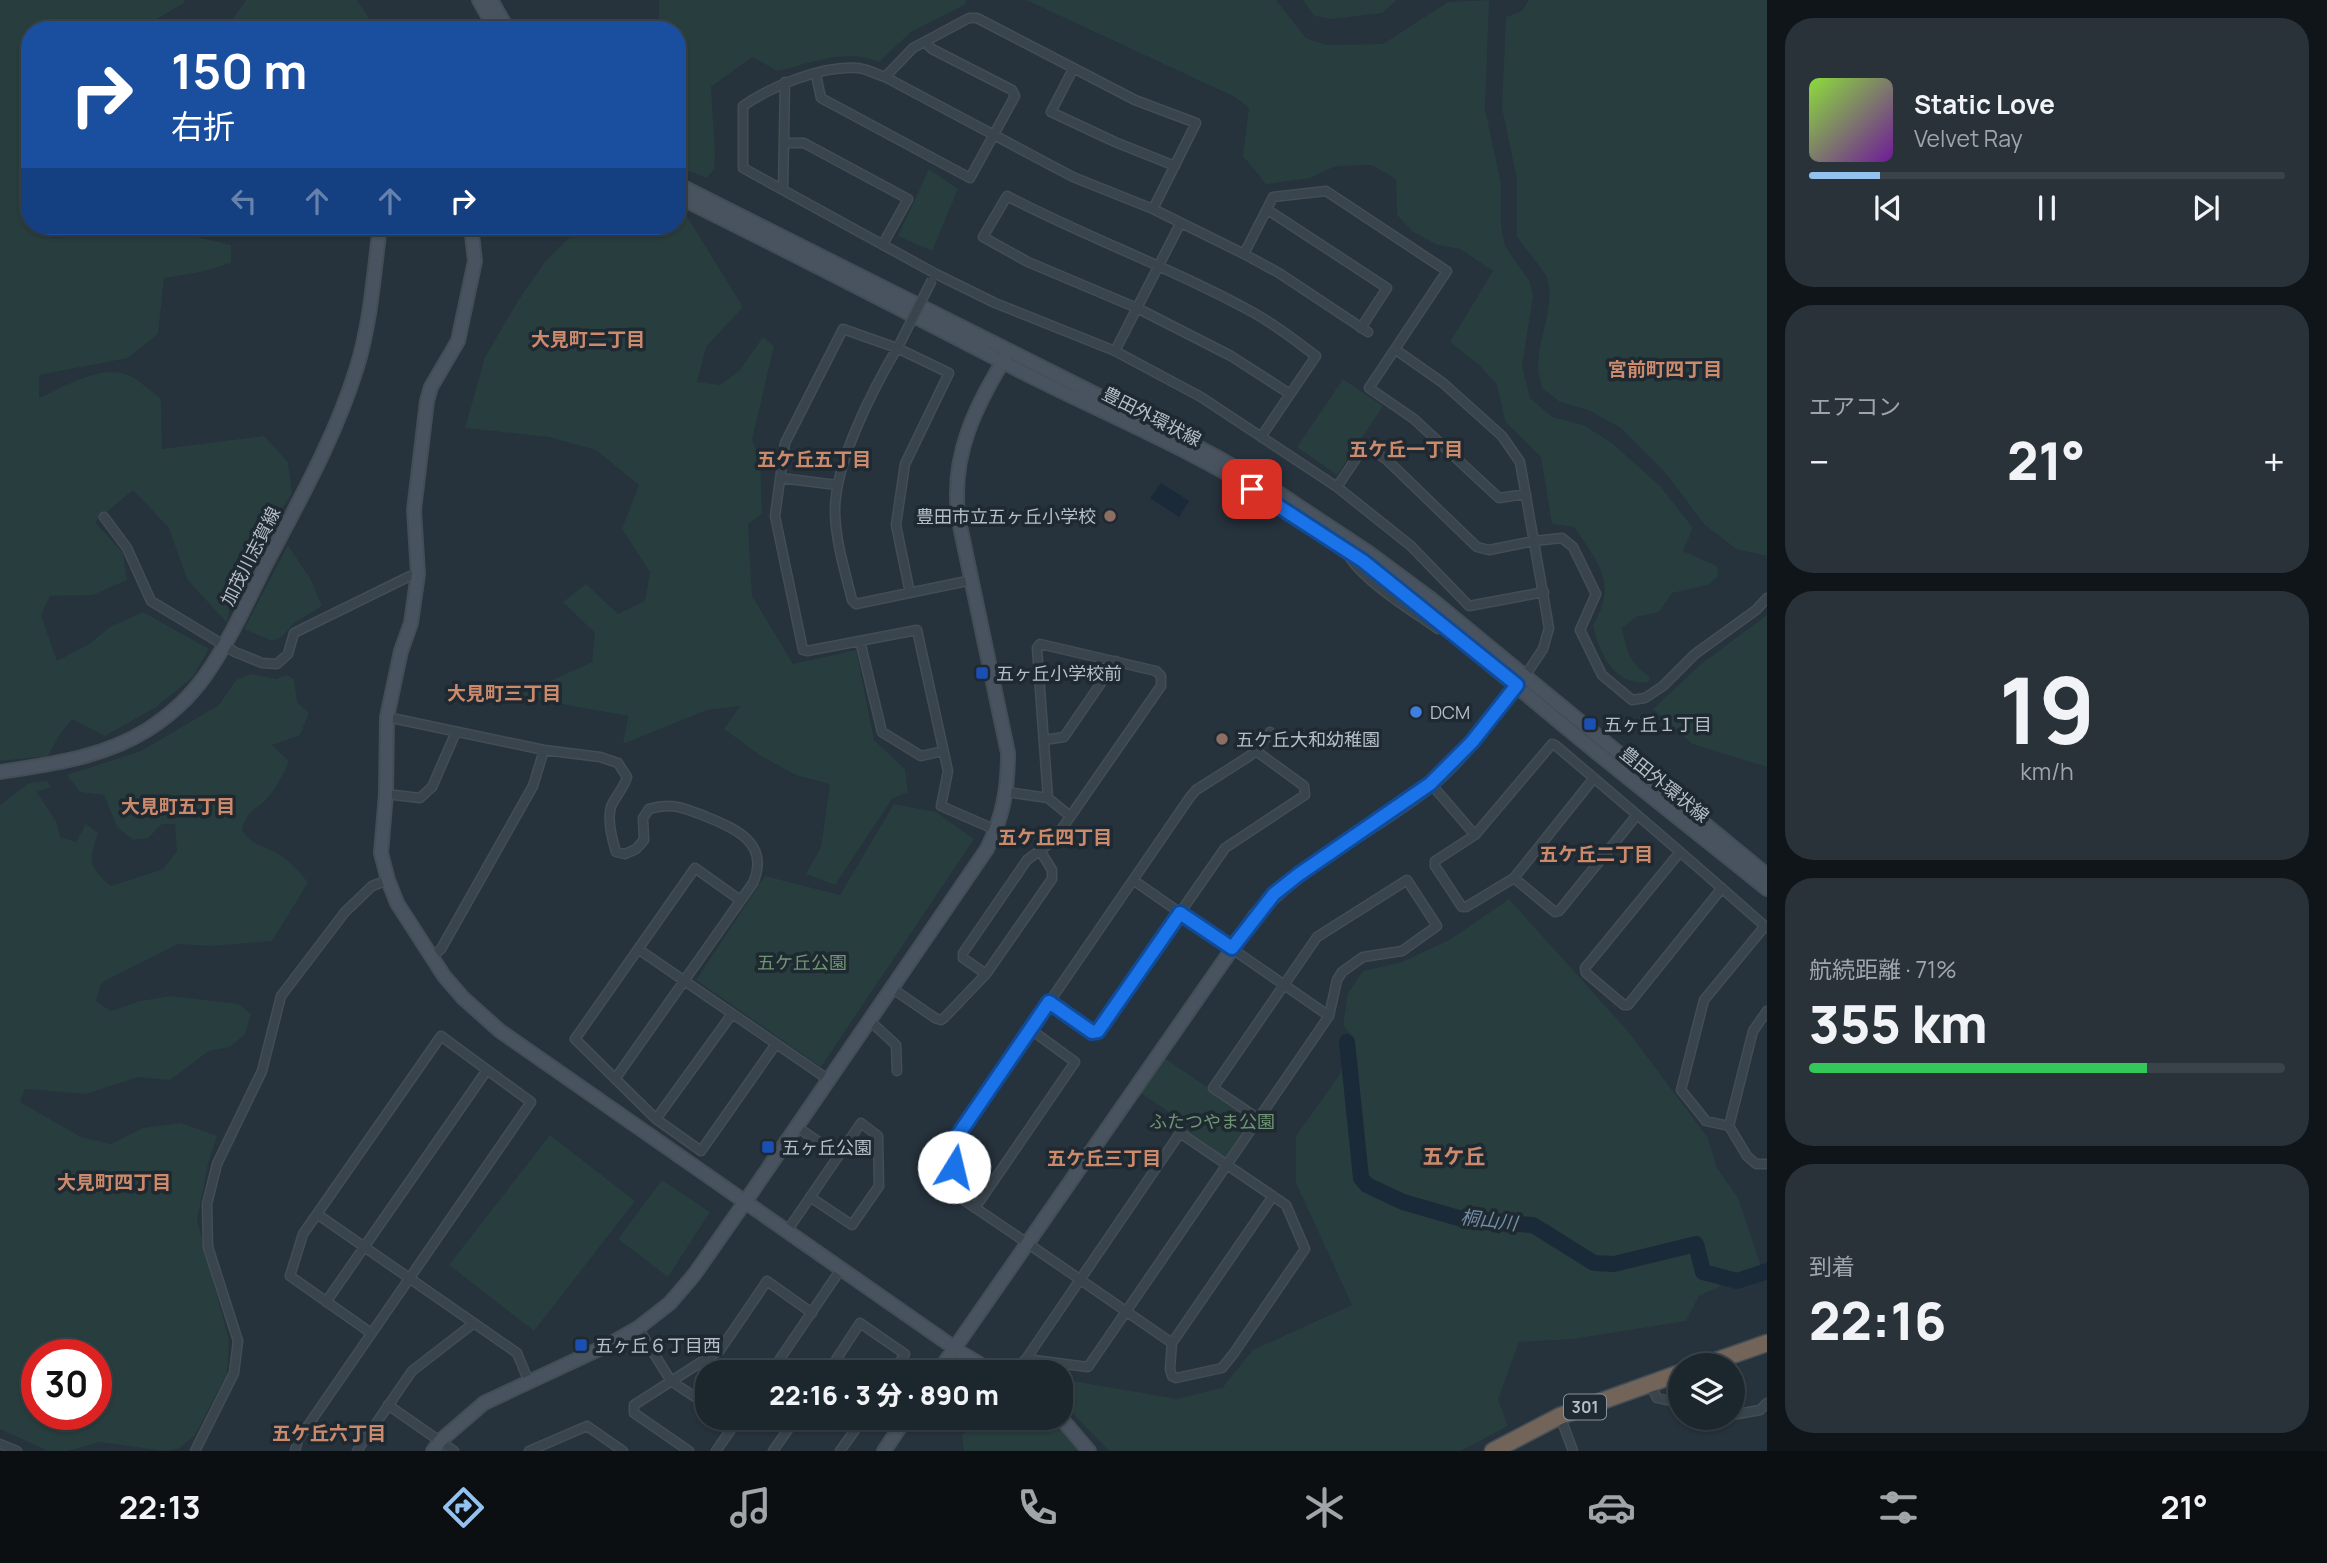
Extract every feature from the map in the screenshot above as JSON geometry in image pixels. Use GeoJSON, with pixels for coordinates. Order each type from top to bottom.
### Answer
{"type":"FeatureCollection","features":[{"type":"Feature","properties":{"kind":"highway"},"geometry":{"type":"LineString","coordinates":[[1738,1353],[1767,1343]]}},
{"type":"Feature","properties":{"kind":"highway","name":"301"},"geometry":{"type":"LineString","coordinates":[[1493,1451],[1560,1416],[1668,1377]]}},
{"type":"Feature","properties":{"kind":"street"},"geometry":{"type":"LineString","coordinates":[[479,0],[491,21]]}},
{"type":"Feature","properties":{"kind":"street"},"geometry":{"type":"LineString","coordinates":[[491,0],[503,21]]}},
{"type":"Feature","properties":{"kind":"street"},"geometry":{"type":"LineString","coordinates":[[885,77],[913,48],[969,18],[977,18],[1135,100],[1196,123],[1153,209]]}},
{"type":"Feature","properties":{"kind":"street"},"geometry":{"type":"LineString","coordinates":[[816,75],[821,97],[970,178],[1015,96],[1012,90],[932,49],[925,42]]}},
{"type":"Feature","properties":{"kind":"street"},"geometry":{"type":"LineString","coordinates":[[1268,210],[1387,288],[1364,330],[1279,273],[1244,254],[1153,209],[1073,177],[885,77],[860,68],[841,69],[786,82],[743,106],[743,168],[883,244],[934,277],[1115,351],[1201,397],[1336,487],[1411,546],[1469,606],[1544,592]]}},
{"type":"Feature","properties":{"kind":"street"},"geometry":{"type":"LineString","coordinates":[[1073,69],[1051,112],[1175,166]]}},
{"type":"Feature","properties":{"kind":"street"},"geometry":{"type":"LineString","coordinates":[[783,190],[786,82]]}},
{"type":"Feature","properties":{"kind":"street"},"geometry":{"type":"LineString","coordinates":[[785,143],[804,143],[908,199],[883,244]]}},
{"type":"Feature","properties":{"kind":"street","name":"豊田外環状線"},"geometry":{"type":"LineString","coordinates":[[686,189],[1006,356],[1272,501],[1345,550],[1460,639],[1521,680],[1767,875]]}},
{"type":"Feature","properties":{"kind":"street"},"geometry":{"type":"LineString","coordinates":[[1244,254],[1273,197],[1326,191],[1447,271],[1369,388],[1414,419],[1499,498],[1526,494]]}},
{"type":"Feature","properties":{"kind":"street"},"geometry":{"type":"LineString","coordinates":[[1261,437],[1316,356],[1256,314],[1159,266],[1048,218],[1007,196],[983,237],[1028,262],[1137,308],[1231,356],[1290,394]]}},
{"type":"Feature","properties":{"kind":"street","name":"豊田外環状線"},"geometry":{"type":"LineString","coordinates":[[686,200],[1215,456],[1277,492],[1369,553],[1431,599],[1521,680],[1767,889]]}},
{"type":"Feature","properties":{"kind":"street"},"geometry":{"type":"LineString","coordinates":[[1115,351],[1180,223]]}},
{"type":"Feature","properties":{"kind":"street","name":"加茂川志賀線"},"geometry":{"type":"LineString","coordinates":[[0,772],[82,759],[146,730],[189,695],[205,676],[224,646],[294,511],[345,403],[358,364],[369,312],[379,235]]}},
{"type":"Feature","properties":{"kind":"street"},"geometry":{"type":"LineString","coordinates":[[472,235],[475,261],[458,341],[431,387],[427,401],[414,510],[418,575],[411,623],[401,651],[387,717],[386,794],[381,853],[397,903],[463,998],[500,1031],[974,1360]]}},
{"type":"Feature","properties":{"kind":"street"},"geometry":{"type":"LineString","coordinates":[[934,277],[851,440],[838,485],[836,523],[853,603],[972,580]]}},
{"type":"Feature","properties":{"kind":"street"},"geometry":{"type":"LineString","coordinates":[[911,593],[897,525],[905,464],[950,376],[947,370],[899,345],[843,329],[785,443],[775,516],[803,650],[917,630],[948,771],[941,806],[996,830]]}},
{"type":"Feature","properties":{"kind":"street"},"geometry":{"type":"LineString","coordinates":[[947,1360],[1232,948],[1274,894],[1430,784],[1472,742],[1543,649],[1549,628],[1521,462],[1502,436],[1443,383],[1396,350]]}},
{"type":"Feature","properties":{"kind":"street"},"geometry":{"type":"LineString","coordinates":[[437,1446],[484,1403],[610,1344],[638,1328],[670,1303],[745,1202],[983,856],[996,830],[1007,792],[1008,753],[957,508],[957,472],[968,428],[1006,356]]}},
{"type":"Feature","properties":{"kind":"street"},"geometry":{"type":"LineString","coordinates":[[1336,487],[1365,445],[1387,460],[1477,547],[1489,550],[1562,538],[1573,547],[1596,594],[1580,630],[1602,675],[1632,700],[1645,698],[1663,686],[1695,654],[1756,610],[1767,598]]}},
{"type":"Feature","properties":{"kind":"street"},"geometry":{"type":"LineString","coordinates":[[781,478],[838,485]]}},
{"type":"Feature","properties":{"kind":"street"},"geometry":{"type":"LineString","coordinates":[[104,517],[127,548],[151,601],[224,646],[262,663],[276,664],[288,654],[294,634],[410,576],[418,575]]}},
{"type":"Feature","properties":{"kind":"street"},"geometry":{"type":"LineString","coordinates":[[860,641],[882,732],[921,756],[943,751]]}},
{"type":"Feature","properties":{"kind":"street"},"geometry":{"type":"LineString","coordinates":[[986,974],[963,958],[963,953],[1027,860],[1054,840],[1160,686],[1161,676],[1156,671],[1040,644],[1037,648],[1048,799]]}},
{"type":"Feature","properties":{"kind":"street"},"geometry":{"type":"LineString","coordinates":[[1044,740],[1064,737],[1116,661]]}},
{"type":"Feature","properties":{"kind":"street"},"geometry":{"type":"LineString","coordinates":[[387,717],[544,750],[600,757],[618,763],[627,777],[623,790],[611,806],[610,827],[616,852],[625,854],[636,849],[643,840],[643,818],[649,809],[674,804],[736,828],[750,841],[759,870],[753,883],[615,1079]]}},
{"type":"Feature","properties":{"kind":"street"},"geometry":{"type":"LineString","coordinates":[[386,794],[420,797],[432,786],[456,732]]}},
{"type":"Feature","properties":{"kind":"street"},"geometry":{"type":"LineString","coordinates":[[1172,1343],[953,1193],[954,1141],[1196,790],[1256,751],[1270,732]]}},
{"type":"Feature","properties":{"kind":"street"},"geometry":{"type":"LineString","coordinates":[[1594,778],[1514,878],[1466,907],[1462,907],[1435,866],[1435,861],[1475,835],[1552,744],[1594,778],[1722,888],[1766,927],[1704,1000],[1681,1090],[1706,1121],[1729,1126]]}},
{"type":"Feature","properties":{"kind":"street"},"geometry":{"type":"LineString","coordinates":[[432,957],[441,949],[533,786],[544,750]]}},
{"type":"Feature","properties":{"kind":"street"},"geometry":{"type":"LineString","coordinates":[[1049,1002],[1092,1032],[1098,1031],[1229,844],[1305,795],[1304,786],[1256,751]]}},
{"type":"Feature","properties":{"kind":"street"},"geometry":{"type":"LineString","coordinates":[[1430,784],[1475,835]]}},
{"type":"Feature","properties":{"kind":"street"},"geometry":{"type":"LineString","coordinates":[[1007,792],[1048,799],[1070,816]]}},
{"type":"Feature","properties":{"kind":"street"},"geometry":{"type":"LineString","coordinates":[[1514,878],[1555,912],[1559,911],[1637,815]]}},
{"type":"Feature","properties":{"kind":"street"},"geometry":{"type":"LineString","coordinates":[[893,989],[941,1020],[986,974],[1052,877],[1051,867],[1039,849]]}},
{"type":"Feature","properties":{"kind":"street"},"geometry":{"type":"LineString","coordinates":[[1681,852],[1585,968],[1586,973],[1624,1005],[1628,1005],[1722,888]]}},
{"type":"Feature","properties":{"kind":"street"},"geometry":{"type":"LineString","coordinates":[[740,900],[695,868],[575,1039],[656,1119],[701,1151],[776,1044]]}},
{"type":"Feature","properties":{"kind":"street"},"geometry":{"type":"LineString","coordinates":[[195,1451],[234,1373],[238,1341],[208,1247],[207,1204],[217,1164],[262,1071],[281,996],[345,912],[372,886],[388,880]]}},
{"type":"Feature","properties":{"kind":"street"},"geometry":{"type":"LineString","coordinates":[[1133,880],[1329,1016]]}},
{"type":"Feature","properties":{"kind":"street"},"geometry":{"type":"LineString","coordinates":[[1259,1119],[1213,1088],[1317,937],[1407,880],[1437,926],[1402,951],[1363,957],[1349,965],[1337,980],[1329,1016],[1259,1119],[1227,1166],[1088,1367],[1026,1359],[1180,1133],[1227,1166],[1273,1196],[1286,1205],[1305,1249],[1222,1368],[1176,1378],[1172,1376],[1170,1369],[1172,1343],[1273,1196]]}},
{"type":"Feature","properties":{"kind":"street"},"geometry":{"type":"LineString","coordinates":[[639,949],[829,1080]]}},
{"type":"Feature","properties":{"kind":"street"},"geometry":{"type":"LineString","coordinates":[[1767,1011],[1753,1031],[1729,1126],[1747,1156],[1756,1164],[1767,1164]]}},
{"type":"Feature","properties":{"kind":"street"},"geometry":{"type":"LineString","coordinates":[[656,1119],[732,1014]]}},
{"type":"Feature","properties":{"kind":"street"},"geometry":{"type":"LineString","coordinates":[[870,1021],[896,1045],[897,1071]]}},
{"type":"Feature","properties":{"kind":"street"},"geometry":{"type":"LineString","coordinates":[[975,1208],[1075,1062],[1030,1029]]}},
{"type":"Feature","properties":{"kind":"street"},"geometry":{"type":"LineString","coordinates":[[295,1451],[298,1440],[531,1102],[441,1036],[303,1234],[290,1276],[371,1333]]}},
{"type":"Feature","properties":{"kind":"street"},"geometry":{"type":"LineString","coordinates":[[326,1302],[487,1070]]}},
{"type":"Feature","properties":{"kind":"street"},"geometry":{"type":"LineString","coordinates":[[787,1231],[838,1155],[861,1124],[878,1136],[879,1186],[852,1225],[810,1197]]}},
{"type":"Feature","properties":{"kind":"street"},"geometry":{"type":"LineString","coordinates":[[797,1127],[838,1155]]}},
{"type":"Feature","properties":{"kind":"street"},"geometry":{"type":"LineString","coordinates":[[317,1214],[517,1353],[529,1382]]}},
{"type":"Feature","properties":{"kind":"street"},"geometry":{"type":"LineString","coordinates":[[779,1360],[841,1269]]}},
{"type":"Feature","properties":{"kind":"street"},"geometry":{"type":"LineString","coordinates":[[689,1451],[634,1413],[634,1405],[720,1350],[767,1281],[812,1312]]}},
{"type":"Feature","properties":{"kind":"street"},"geometry":{"type":"LineString","coordinates":[[357,1451],[412,1371],[474,1322]]}},
{"type":"Feature","properties":{"kind":"street"},"geometry":{"type":"LineString","coordinates":[[836,1360],[860,1324],[905,1354],[901,1360]]}},
{"type":"Feature","properties":{"kind":"street"},"geometry":{"type":"LineString","coordinates":[[638,1328],[671,1381],[695,1397]]}},
{"type":"Feature","properties":{"kind":"street"},"geometry":{"type":"LineString","coordinates":[[1650,1384],[1657,1398],[1668,1400]]}},
{"type":"Feature","properties":{"kind":"street"},"geometry":{"type":"LineString","coordinates":[[1745,1413],[1760,1410],[1767,1403]]}},
{"type":"Feature","properties":{"kind":"street"},"geometry":{"type":"LineString","coordinates":[[388,1405],[437,1446],[454,1451]]}},
{"type":"Feature","properties":{"kind":"street"},"geometry":{"type":"LineString","coordinates":[[1560,1416],[1573,1451]]}},
{"type":"Feature","properties":{"kind":"street"},"geometry":{"type":"LineString","coordinates":[[535,1450],[587,1426],[623,1451]]}},
{"type":"Feature","properties":{"kind":"street"},"geometry":{"type":"LineString","coordinates":[[716,1451],[731,1430]]}},
{"type":"Feature","properties":{"kind":"street"},"geometry":{"type":"LineString","coordinates":[[773,1451],[788,1430]]}},
{"type":"Feature","properties":{"kind":"street"},"geometry":{"type":"LineString","coordinates":[[840,1451],[855,1430]]}},
{"type":"Feature","properties":{"kind":"street"},"geometry":{"type":"LineString","coordinates":[[884,1451],[897,1430]]}},
{"type":"Feature","properties":{"kind":"street"},"geometry":{"type":"LineString","coordinates":[[1071,1430],[1089,1451]]}},
{"type":"Feature","properties":{"kind":"street"},"geometry":{"type":"LineString","coordinates":[[0,1444],[17,1451]]}},
{"type":"Feature","properties":{"kind":"green space"},"geometry":{"type":"Polygon","coordinates":[[[0,0],[185,0],[153,21],[21,21],[21,235],[54,235],[54,238],[81,235],[188,235],[231,245],[231,263],[201,272],[164,278],[158,334],[128,358],[39,375],[39,398],[85,377],[110,372],[122,373],[134,378],[161,399],[162,449],[264,436],[288,462],[292,493],[270,528],[246,543],[232,569],[234,585],[227,623],[187,579],[169,528],[133,490],[95,522],[123,553],[127,580],[93,595],[50,596],[41,615],[57,661],[89,644],[110,627],[143,612],[209,649],[192,678],[156,707],[105,736],[72,719],[48,756],[0,761],[0,0]]]}},
{"type":"Feature","properties":{"kind":"green space"},"geometry":{"type":"Polygon","coordinates":[[[246,0],[357,0],[371,21],[231,21],[246,0]]]}},
{"type":"Feature","properties":{"kind":"green space"},"geometry":{"type":"Polygon","coordinates":[[[659,0],[967,0],[964,5],[911,32],[879,62],[854,56],[841,57],[778,71],[752,57],[711,87],[715,153],[714,169],[707,178],[686,170],[686,21],[659,21],[659,0]]]}},
{"type":"Feature","properties":{"kind":"green space"},"geometry":{"type":"Polygon","coordinates":[[[1026,0],[1276,0],[1306,38],[1326,45],[1383,44],[1448,2],[1489,0],[1485,109],[1501,183],[1501,226],[1505,246],[1530,282],[1533,296],[1522,366],[1530,398],[1552,417],[1583,425],[1612,443],[1660,486],[1693,528],[1683,551],[1717,566],[1718,576],[1708,585],[1672,593],[1659,612],[1636,617],[1622,628],[1630,656],[1637,667],[1650,677],[1648,682],[1626,679],[1610,666],[1604,657],[1593,625],[1604,597],[1602,574],[1597,563],[1574,527],[1552,524],[1541,457],[1505,421],[1497,385],[1480,366],[1450,342],[1493,271],[1460,249],[1438,245],[1413,232],[1397,215],[1396,179],[1372,165],[1336,166],[1310,178],[1266,184],[1243,156],[1249,108],[1235,97],[1026,0]]]}},
{"type":"Feature","properties":{"kind":"green space"},"geometry":{"type":"Polygon","coordinates":[[[1303,0],[1397,0],[1382,13],[1332,19],[1314,16],[1303,0]]]}},
{"type":"Feature","properties":{"kind":"green space"},"geometry":{"type":"Polygon","coordinates":[[[1529,0],[1767,0],[1767,556],[1736,549],[1704,524],[1668,476],[1621,428],[1588,410],[1560,402],[1542,388],[1538,366],[1549,286],[1546,275],[1517,237],[1517,180],[1502,108],[1506,17],[1522,11],[1529,0]]]}},
{"type":"Feature","properties":{"kind":"green space"},"geometry":{"type":"Polygon","coordinates":[[[929,169],[958,189],[932,251],[898,236],[929,169]]]}},
{"type":"Feature","properties":{"kind":"green space"},"geometry":{"type":"Polygon","coordinates":[[[686,215],[743,307],[706,347],[697,382],[720,385],[739,371],[763,337],[774,346],[752,440],[760,457],[762,514],[748,524],[752,596],[793,664],[856,650],[874,740],[905,769],[908,792],[892,799],[835,885],[806,874],[821,847],[830,784],[796,775],[761,756],[724,729],[740,706],[707,710],[623,744],[628,716],[517,696],[592,662],[595,633],[563,602],[586,584],[618,614],[645,601],[650,572],[622,529],[639,485],[596,450],[549,437],[465,428],[485,357],[544,263],[572,235],[686,235],[686,215]]]}},
{"type":"Feature","properties":{"kind":"green space"},"geometry":{"type":"Polygon","coordinates":[[[1343,379],[1383,406],[1337,475],[1297,447],[1343,379]]]}},
{"type":"Feature","properties":{"kind":"green space"},"geometry":{"type":"Polygon","coordinates":[[[288,545],[310,578],[322,606],[293,624],[282,637],[272,641],[244,629],[288,545]]]}},
{"type":"Feature","properties":{"kind":"green space"},"geometry":{"type":"Polygon","coordinates":[[[1767,615],[1767,767],[1692,744],[1653,709],[1701,664],[1767,615]]]}},
{"type":"Feature","properties":{"kind":"green space"},"geometry":{"type":"Polygon","coordinates":[[[251,674],[276,679],[287,675],[294,679],[297,702],[309,713],[300,735],[272,745],[289,761],[275,788],[250,812],[242,830],[253,842],[289,862],[308,883],[272,941],[212,946],[178,944],[101,983],[96,1001],[111,1011],[140,1001],[170,996],[239,1004],[251,1014],[245,1034],[230,1047],[209,1051],[170,1080],[138,1077],[86,1094],[25,1089],[20,1102],[81,1137],[111,1144],[143,1128],[181,1123],[217,1136],[208,1164],[197,1220],[229,1340],[227,1374],[195,1435],[178,1449],[164,1451],[100,1442],[67,1451],[48,1451],[0,1429],[0,805],[29,783],[47,781],[51,787],[37,792],[57,823],[60,837],[76,842],[86,824],[98,833],[92,863],[98,874],[111,886],[163,869],[177,851],[175,824],[162,824],[148,838],[133,840],[117,827],[104,795],[80,792],[67,775],[141,751],[219,705],[236,680],[251,674]]]}},
{"type":"Feature","properties":{"kind":"green space","name":"五ケ丘公園"},"geometry":{"type":"Polygon","coordinates":[[[894,804],[936,812],[974,839],[821,1067],[696,980],[765,876],[840,895],[894,804]]]}},
{"type":"Feature","properties":{"kind":"green space"},"geometry":{"type":"Polygon","coordinates":[[[1509,899],[1627,1030],[1708,1138],[1717,1168],[1738,1198],[1761,1267],[1699,1296],[1686,1321],[1573,1339],[1519,1342],[1498,1400],[1508,1426],[1461,1451],[1109,1451],[1073,1414],[1073,1381],[1177,1399],[1222,1388],[1253,1350],[1352,1305],[1296,1183],[1296,1136],[1340,1074],[1351,1035],[1343,1025],[1348,993],[1363,971],[1402,962],[1451,939],[1509,899]]]}},
{"type":"Feature","properties":{"kind":"green space","name":"ふたつやま公園"},"geometry":{"type":"Polygon","coordinates":[[[1163,1057],[1254,1119],[1226,1160],[1184,1132],[1185,1123],[1139,1092],[1163,1057]]]}},
{"type":"Feature","properties":{"kind":"green space"},"geometry":{"type":"Polygon","coordinates":[[[550,1135],[635,1201],[534,1331],[449,1265],[550,1135]]]}},
{"type":"Feature","properties":{"kind":"green space"},"geometry":{"type":"Polygon","coordinates":[[[662,1180],[710,1212],[668,1277],[618,1239],[662,1180]]]}},
{"type":"Feature","properties":{"kind":"green space"},"geometry":{"type":"Polygon","coordinates":[[[966,1430],[1062,1430],[1080,1451],[964,1451],[962,1435],[966,1430]]]}},
{"type":"Feature","properties":{"kind":"water"},"geometry":{"type":"Polygon","coordinates":[[[1161,483],[1189,501],[1179,517],[1150,498],[1161,483]]]}},
{"type":"Feature","properties":{"kind":"waterway","name":"桐山川"},"geometry":{"type":"LineString","coordinates":[[1347,1042],[1361,1178],[1367,1185],[1403,1202],[1469,1221],[1533,1225],[1594,1263],[1614,1264],[1696,1244],[1703,1272],[1737,1281],[1767,1271]]}},
{"type":"Feature","properties":{"kind":"place","name":"豊田市立五ヶ丘小学校"},"geometry":{"type":"Point","coordinates":[1110,516]}},
{"type":"Feature","properties":{"kind":"place","name":"五ヶ丘小学校前"},"geometry":{"type":"Point","coordinates":[982,673]}},
{"type":"Feature","properties":{"kind":"place","name":"DCM"},"geometry":{"type":"Point","coordinates":[1416,712]}},
{"type":"Feature","properties":{"kind":"place","name":"五ヶ丘１丁目"},"geometry":{"type":"Point","coordinates":[1590,724]}},
{"type":"Feature","properties":{"kind":"place","name":"五ケ丘大和幼稚園"},"geometry":{"type":"Point","coordinates":[1222,739]}},
{"type":"Feature","properties":{"kind":"place","name":"五ヶ丘公園"},"geometry":{"type":"Point","coordinates":[768,1147]}},
{"type":"Feature","properties":{"kind":"place","name":"五ヶ丘６丁目西"},"geometry":{"type":"Point","coordinates":[581,1345]}},
{"type":"Feature","properties":{"kind":"district","name":"大見町二丁目"},"geometry":{"type":"Point","coordinates":[588,339]}},
{"type":"Feature","properties":{"kind":"district","name":"宮前町四丁目"},"geometry":{"type":"Point","coordinates":[1665,369]}},
{"type":"Feature","properties":{"kind":"district","name":"五ケ丘一丁目"},"geometry":{"type":"Point","coordinates":[1406,449]}},
{"type":"Feature","properties":{"kind":"district","name":"五ケ丘五丁目"},"geometry":{"type":"Point","coordinates":[814,459]}},
{"type":"Feature","properties":{"kind":"district","name":"大見町三丁目"},"geometry":{"type":"Point","coordinates":[504,693]}},
{"type":"Feature","properties":{"kind":"district","name":"大見町五丁目"},"geometry":{"type":"Point","coordinates":[178,806]}},
{"type":"Feature","properties":{"kind":"district","name":"五ケ丘四丁目"},"geometry":{"type":"Point","coordinates":[1055,837]}},
{"type":"Feature","properties":{"kind":"district","name":"五ケ丘二丁目"},"geometry":{"type":"Point","coordinates":[1596,854]}},
{"type":"Feature","properties":{"kind":"district","name":"五ケ丘"},"geometry":{"type":"Point","coordinates":[1454,1156]}},
{"type":"Feature","properties":{"kind":"district","name":"五ケ丘三丁目"},"geometry":{"type":"Point","coordinates":[1104,1158]}},
{"type":"Feature","properties":{"kind":"district","name":"大見町四丁目"},"geometry":{"type":"Point","coordinates":[114,1182]}},
{"type":"Feature","properties":{"kind":"district","name":"五ケ丘六丁目"},"geometry":{"type":"Point","coordinates":[329,1433]}},
{"type":"Feature","properties":{"kind":"route"},"geometry":{"type":"LineString","coordinates":[[954,1167],[954,1141],[1049,1002],[1092,1032],[1098,1031],[1180,913],[1232,948],[1274,894],[1430,784],[1472,742],[1517,685],[1363,561],[1252,489]]}}]}
